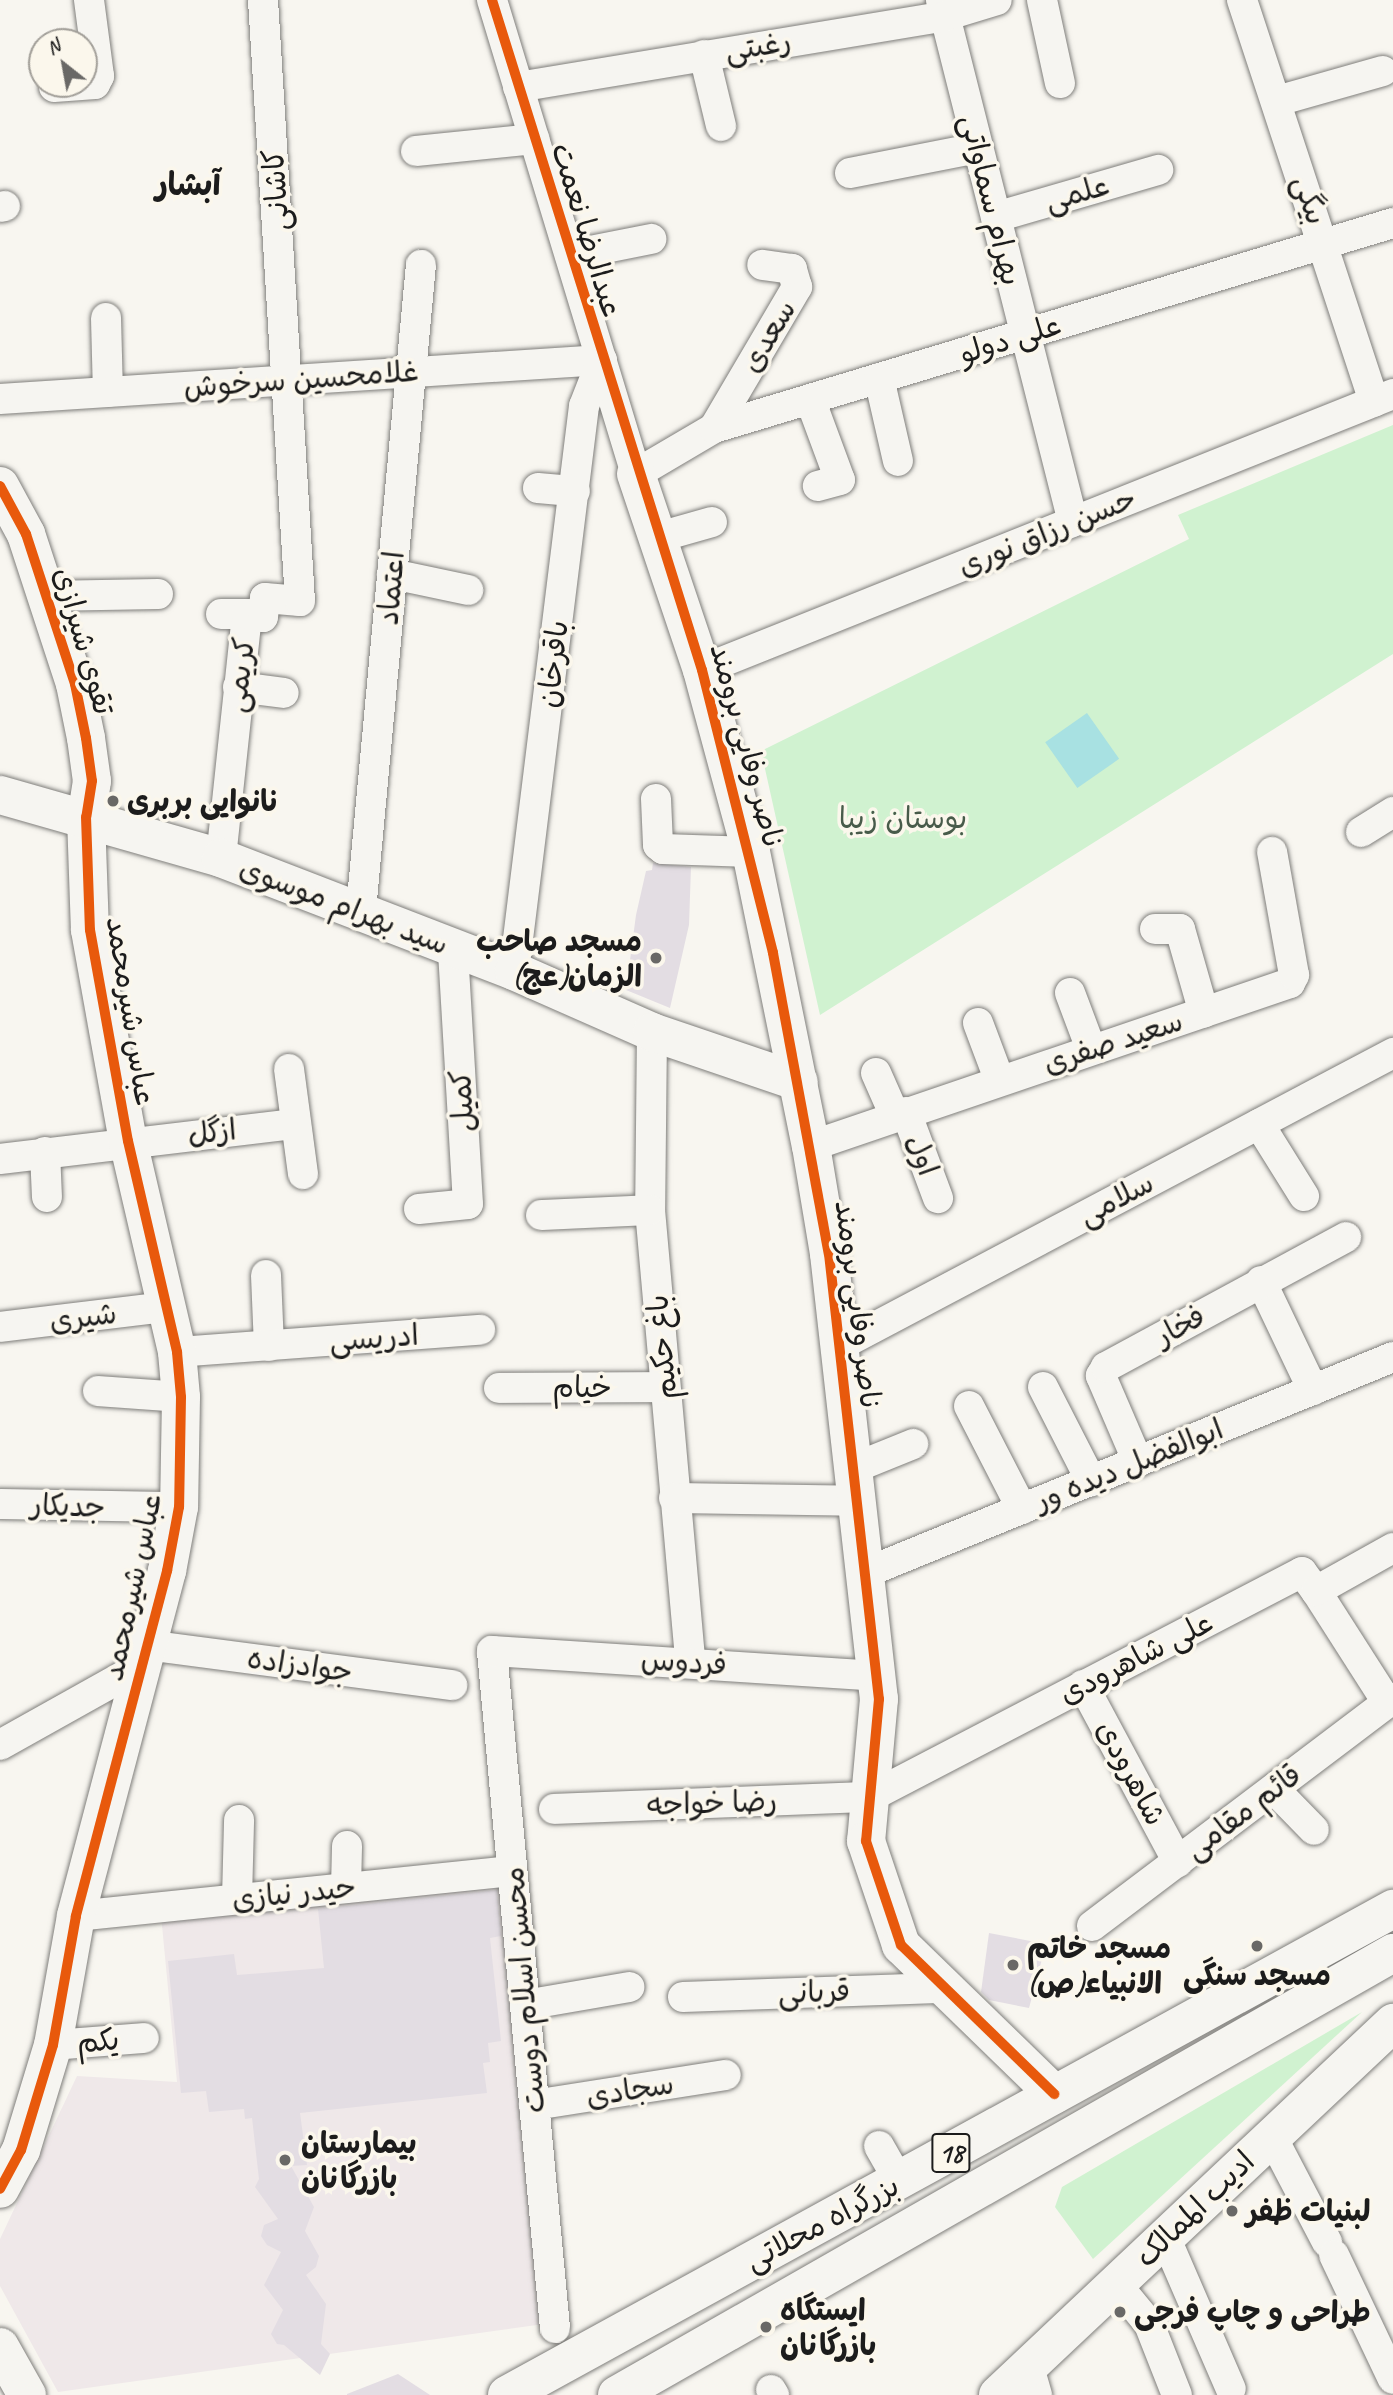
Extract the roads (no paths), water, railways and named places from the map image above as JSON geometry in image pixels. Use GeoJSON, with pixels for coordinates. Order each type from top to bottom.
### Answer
{"type":"FeatureCollection","features":[{"type":"Feature","properties":{"kind":"main road","name":"ناصر وفایی برومند"},"geometry":{"type":"LineString","coordinates":[[636,474],[702,670],[751,852],[811,1146],[856,1484],[879,1699],[866,1841],[901,1945],[1054,2094]]}},
{"type":"Feature","properties":{"kind":"main road","name":"تقوی شیرازی"},"geometry":{"type":"LineString","coordinates":[[0,486],[26,534],[75,684],[92,781],[86,817]]}},
{"type":"Feature","properties":{"kind":"main road","name":"سید بهرام موسوی"},"geometry":{"type":"LineString","coordinates":[[0,795],[86,817],[221,858],[514,971],[652,1032],[799,1082]]}},
{"type":"Feature","properties":{"kind":"main road","name":"عباس شیرمحمد"},"geometry":{"type":"LineString","coordinates":[[0,2189],[21,2150],[53,2045],[76,1916],[145,1655],[179,1507],[181,1397],[177,1352],[128,1141],[90,930],[86,817]]}},
{"type":"Feature","properties":{"kind":"main road","name":"بزرگراه محلاتی"},"geometry":{"type":"LineString","coordinates":[[508,2395],[1393,1909]]}},
{"type":"Feature","properties":{"kind":"main road","name":"بزرگراه محلاتی"},"geometry":{"type":"LineString","coordinates":[[617,2395],[1393,1953]]}},
{"type":"Feature","properties":{"kind":"main road","name":"ادیب الممالک"},"geometry":{"type":"LineString","coordinates":[[998,2395],[1033,2381],[1117,2285],[1271,2134],[1393,2023]]}},
{"type":"Feature","properties":{"kind":"main road"},"geometry":{"type":"LineString","coordinates":[[643,2319],[631,2344],[633,2356],[641,2365],[668,2366]]}},
{"type":"Feature","properties":{"kind":"main road"},"geometry":{"type":"LineString","coordinates":[[0,2347],[27,2395]]}},
{"type":"Feature","properties":{"kind":"street"},"geometry":{"type":"LineString","coordinates":[[89,0],[93,28]]}},
{"type":"Feature","properties":{"kind":"street","name":"کاشانی"},"geometry":{"type":"LineString","coordinates":[[263,0],[289,380]]}},
{"type":"Feature","properties":{"kind":"street","name":"عبدالرضا نعمت"},"geometry":{"type":"LineString","coordinates":[[492,0],[636,474]]}},
{"type":"Feature","properties":{"kind":"street","name":"رغبتی"},"geometry":{"type":"LineString","coordinates":[[518,87],[997,0]]}},
{"type":"Feature","properties":{"kind":"street"},"geometry":{"type":"LineString","coordinates":[[1042,0],[1060,83]]}},
{"type":"Feature","properties":{"kind":"street","name":"بیگی"},"geometry":{"type":"LineString","coordinates":[[1242,0],[1324,244],[1384,398]]}},
{"type":"Feature","properties":{"kind":"street","name":"بهرام سماواتی"},"geometry":{"type":"LineString","coordinates":[[943,8],[1073,522]]}},
{"type":"Feature","properties":{"kind":"street"},"geometry":{"type":"LineString","coordinates":[[704,55],[721,126]]}},
{"type":"Feature","properties":{"kind":"street"},"geometry":{"type":"LineString","coordinates":[[1276,101],[1383,71]]}},
{"type":"Feature","properties":{"kind":"street"},"geometry":{"type":"LineString","coordinates":[[416,151],[534,139]]}},
{"type":"Feature","properties":{"kind":"street"},"geometry":{"type":"LineString","coordinates":[[850,173],[978,148]]}},
{"type":"Feature","properties":{"kind":"street","name":"علمی"},"geometry":{"type":"LineString","coordinates":[[996,217],[1158,170]]}},
{"type":"Feature","properties":{"kind":"street","name":"علی دولو"},"geometry":{"type":"LineString","coordinates":[[636,474],[714,428],[1393,223]]}},
{"type":"Feature","properties":{"kind":"street"},"geometry":{"type":"LineString","coordinates":[[569,255],[652,239]]}},
{"type":"Feature","properties":{"kind":"street","name":"اعتماد"},"geometry":{"type":"LineString","coordinates":[[361,910],[421,265]]}},
{"type":"Feature","properties":{"kind":"street","name":"سعدی"},"geometry":{"type":"LineString","coordinates":[[714,428],[797,287],[792,269],[762,265]]}},
{"type":"Feature","properties":{"kind":"street"},"geometry":{"type":"LineString","coordinates":[[106,318],[108,392]]}},
{"type":"Feature","properties":{"kind":"street","name":"غلامحسین سرخوش"},"geometry":{"type":"LineString","coordinates":[[0,399],[601,360]]}},
{"type":"Feature","properties":{"kind":"street","name":"باقرخان"},"geometry":{"type":"LineString","coordinates":[[514,971],[584,406],[601,360]]}},
{"type":"Feature","properties":{"kind":"street"},"geometry":{"type":"LineString","coordinates":[[879,378],[898,461]]}},
{"type":"Feature","properties":{"kind":"street","name":"کریمی"},"geometry":{"type":"LineString","coordinates":[[221,858],[238,687],[234,614],[263,617],[265,598],[300,601],[289,380]]}},
{"type":"Feature","properties":{"kind":"street","name":"حسن رزاق نوری"},"geometry":{"type":"LineString","coordinates":[[702,670],[1384,398]]}},
{"type":"Feature","properties":{"kind":"street"},"geometry":{"type":"LineString","coordinates":[[810,399],[840,480],[818,486]]}},
{"type":"Feature","properties":{"kind":"street"},"geometry":{"type":"LineString","coordinates":[[538,488],[575,491]]}},
{"type":"Feature","properties":{"kind":"street"},"geometry":{"type":"LineString","coordinates":[[659,537],[712,522]]}},
{"type":"Feature","properties":{"kind":"street"},"geometry":{"type":"LineString","coordinates":[[392,574],[468,590]]}},
{"type":"Feature","properties":{"kind":"street"},"geometry":{"type":"LineString","coordinates":[[45,596],[158,594]]}},
{"type":"Feature","properties":{"kind":"street"},"geometry":{"type":"LineString","coordinates":[[238,687],[284,692]]}},
{"type":"Feature","properties":{"kind":"street"},"geometry":{"type":"LineString","coordinates":[[656,799],[658,845],[663,849],[751,852]]}},
{"type":"Feature","properties":{"kind":"street"},"geometry":{"type":"LineString","coordinates":[[1361,832],[1393,812]]}},
{"type":"Feature","properties":{"kind":"street","name":"سعید صفری"},"geometry":{"type":"LineString","coordinates":[[811,1146],[999,1079],[1290,983],[1294,975],[1272,852]]}},
{"type":"Feature","properties":{"kind":"street"},"geometry":{"type":"LineString","coordinates":[[1155,929],[1180,929],[1204,1013]]}},
{"type":"Feature","properties":{"kind":"street","name":"کمیل"},"geometry":{"type":"LineString","coordinates":[[419,1209],[468,1204],[453,948]]}},
{"type":"Feature","properties":{"kind":"street"},"geometry":{"type":"LineString","coordinates":[[1070,993],[1091,1049]]}},
{"type":"Feature","properties":{"kind":"street"},"geometry":{"type":"LineString","coordinates":[[978,1023],[999,1079]]}},
{"type":"Feature","properties":{"kind":"street","name":"باغ حکیم"},"geometry":{"type":"LineString","coordinates":[[652,1032],[650,1210],[690,1662]]}},
{"type":"Feature","properties":{"kind":"street","name":"سلامی"},"geometry":{"type":"LineString","coordinates":[[839,1346],[1259,1124],[1391,1063]]}},
{"type":"Feature","properties":{"kind":"street"},"geometry":{"type":"LineString","coordinates":[[289,1069],[303,1174]]}},
{"type":"Feature","properties":{"kind":"street","name":"اول"},"geometry":{"type":"LineString","coordinates":[[876,1073],[901,1114],[938,1198]]}},
{"type":"Feature","properties":{"kind":"street","name":"ازگل"},"geometry":{"type":"LineString","coordinates":[[0,1159],[128,1141],[295,1124]]}},
{"type":"Feature","properties":{"kind":"street"},"geometry":{"type":"LineString","coordinates":[[1259,1124],[1304,1196]]}},
{"type":"Feature","properties":{"kind":"street"},"geometry":{"type":"LineString","coordinates":[[45,1152],[47,1196]]}},
{"type":"Feature","properties":{"kind":"street"},"geometry":{"type":"LineString","coordinates":[[541,1215],[650,1210]]}},
{"type":"Feature","properties":{"kind":"street","name":"فخار"},"geometry":{"type":"LineString","coordinates":[[1138,1462],[1101,1376],[1106,1367],[1346,1237]]}},
{"type":"Feature","properties":{"kind":"street"},"geometry":{"type":"LineString","coordinates":[[266,1275],[269,1346]]}},
{"type":"Feature","properties":{"kind":"street"},"geometry":{"type":"LineString","coordinates":[[1261,1281],[1313,1390]]}},
{"type":"Feature","properties":{"kind":"street","name":"شیری"},"geometry":{"type":"LineString","coordinates":[[0,1327],[166,1307]]}},
{"type":"Feature","properties":{"kind":"street","name":"ادریسی"},"geometry":{"type":"LineString","coordinates":[[177,1352],[480,1330]]}},
{"type":"Feature","properties":{"kind":"street","name":"ابوالفضل دیده ور"},"geometry":{"type":"LineString","coordinates":[[865,1573],[1393,1357]]}},
{"type":"Feature","properties":{"kind":"street","name":"خیام"},"geometry":{"type":"LineString","coordinates":[[499,1388],[665,1387]]}},
{"type":"Feature","properties":{"kind":"street"},"geometry":{"type":"LineString","coordinates":[[1043,1387],[1091,1481]]}},
{"type":"Feature","properties":{"kind":"street"},"geometry":{"type":"LineString","coordinates":[[98,1391],[181,1397]]}},
{"type":"Feature","properties":{"kind":"street"},"geometry":{"type":"LineString","coordinates":[[969,1406],[1021,1509]]}},
{"type":"Feature","properties":{"kind":"street"},"geometry":{"type":"LineString","coordinates":[[674,1498],[856,1484],[913,1444]]}},
{"type":"Feature","properties":{"kind":"street","name":"جدیکار"},"geometry":{"type":"LineString","coordinates":[[0,1504],[179,1507]]}},
{"type":"Feature","properties":{"kind":"street"},"geometry":{"type":"LineString","coordinates":[[1390,1700],[1316,1591],[1393,1548]]}},
{"type":"Feature","properties":{"kind":"street","name":"علی شاهرودی"},"geometry":{"type":"LineString","coordinates":[[870,1797],[1302,1572],[1316,1591]]}},
{"type":"Feature","properties":{"kind":"street","name":"فردوس"},"geometry":{"type":"LineString","coordinates":[[492,1651],[877,1676]]}},
{"type":"Feature","properties":{"kind":"street","name":"محسن اسلام دوست"},"geometry":{"type":"LineString","coordinates":[[492,1651],[555,2328]]}},
{"type":"Feature","properties":{"kind":"street"},"geometry":{"type":"LineString","coordinates":[[0,1745],[145,1655]]}},
{"type":"Feature","properties":{"kind":"street","name":"جوادزاده"},"geometry":{"type":"LineString","coordinates":[[145,1655],[452,1685]]}},
{"type":"Feature","properties":{"kind":"street","name":"شاهرودی"},"geometry":{"type":"LineString","coordinates":[[1083,1685],[1178,1862]]}},
{"type":"Feature","properties":{"kind":"street","name":"قائم مقامی"},"geometry":{"type":"LineString","coordinates":[[1092,1926],[1390,1700]]}},
{"type":"Feature","properties":{"kind":"street"},"geometry":{"type":"LineString","coordinates":[[1274,1789],[1314,1830]]}},
{"type":"Feature","properties":{"kind":"street","name":"رضا خواجه"},"geometry":{"type":"LineString","coordinates":[[554,1809],[870,1797]]}},
{"type":"Feature","properties":{"kind":"street"},"geometry":{"type":"LineString","coordinates":[[237,1899],[239,1820]]}},
{"type":"Feature","properties":{"kind":"street"},"geometry":{"type":"LineString","coordinates":[[346,1888],[347,1846]]}},
{"type":"Feature","properties":{"kind":"street","name":"حیدر نیازی"},"geometry":{"type":"LineString","coordinates":[[76,1916],[513,1871]]}},
{"type":"Feature","properties":{"kind":"street"},"geometry":{"type":"LineString","coordinates":[[525,2005],[629,1987]]}},
{"type":"Feature","properties":{"kind":"street","name":"قربانی"},"geometry":{"type":"LineString","coordinates":[[683,1997],[945,1988]]}},
{"type":"Feature","properties":{"kind":"street","name":"یکم"},"geometry":{"type":"LineString","coordinates":[[53,2045],[144,2038]]}},
{"type":"Feature","properties":{"kind":"street","name":"سجادی"},"geometry":{"type":"LineString","coordinates":[[534,2105],[726,2074]]}},
{"type":"Feature","properties":{"kind":"street"},"geometry":{"type":"LineString","coordinates":[[1271,2134],[1393,2379]]}},
{"type":"Feature","properties":{"kind":"street"},"geometry":{"type":"LineString","coordinates":[[879,2146],[899,2181]]}},
{"type":"Feature","properties":{"kind":"street"},"geometry":{"type":"LineString","coordinates":[[1166,2239],[1231,2389]]}},
{"type":"Feature","properties":{"kind":"street"},"geometry":{"type":"LineString","coordinates":[[1117,2285],[1149,2324],[1177,2395]]}},
{"type":"Feature","properties":{"kind":"water"},"geometry":{"type":"Polygon","coordinates":[[[1087,713],[1119,759],[1077,788],[1045,742],[1087,713]]]}},
{"type":"Feature","properties":{"kind":"place","name":"نانوایی بربری"},"geometry":{"type":"Point","coordinates":[113,801]}},
{"type":"Feature","properties":{"kind":"place","name":"مسجد صاحب الزمان(عج)"},"geometry":{"type":"Point","coordinates":[656,958]}},
{"type":"Feature","properties":{"kind":"place","name":"مسجد سنگی"},"geometry":{"type":"Point","coordinates":[1257,1946]}},
{"type":"Feature","properties":{"kind":"place","name":"مسجد خاتم الانبیاء(ص)"},"geometry":{"type":"Point","coordinates":[1013,1965]}},
{"type":"Feature","properties":{"kind":"place","name":"بیمارستان بازرگانان"},"geometry":{"type":"Point","coordinates":[285,2160]}},
{"type":"Feature","properties":{"kind":"place","name":"لبنیات ظفر"},"geometry":{"type":"Point","coordinates":[1232,2211]}},
{"type":"Feature","properties":{"kind":"place","name":"طراحی و چاپ فرجی"},"geometry":{"type":"Point","coordinates":[1120,2312]}},
{"type":"Feature","properties":{"kind":"place","name":"ایستگاه بازرگانان"},"geometry":{"type":"Point","coordinates":[766,2327]}},
{"type":"Feature","properties":{"kind":"district","name":"آبشار"},"geometry":{"type":"Point","coordinates":[188,185]}},
{"type":"Feature","properties":{"kind":"park label","name":"بوستان زیبا"},"geometry":{"type":"Point","coordinates":[903,818]}}]}
